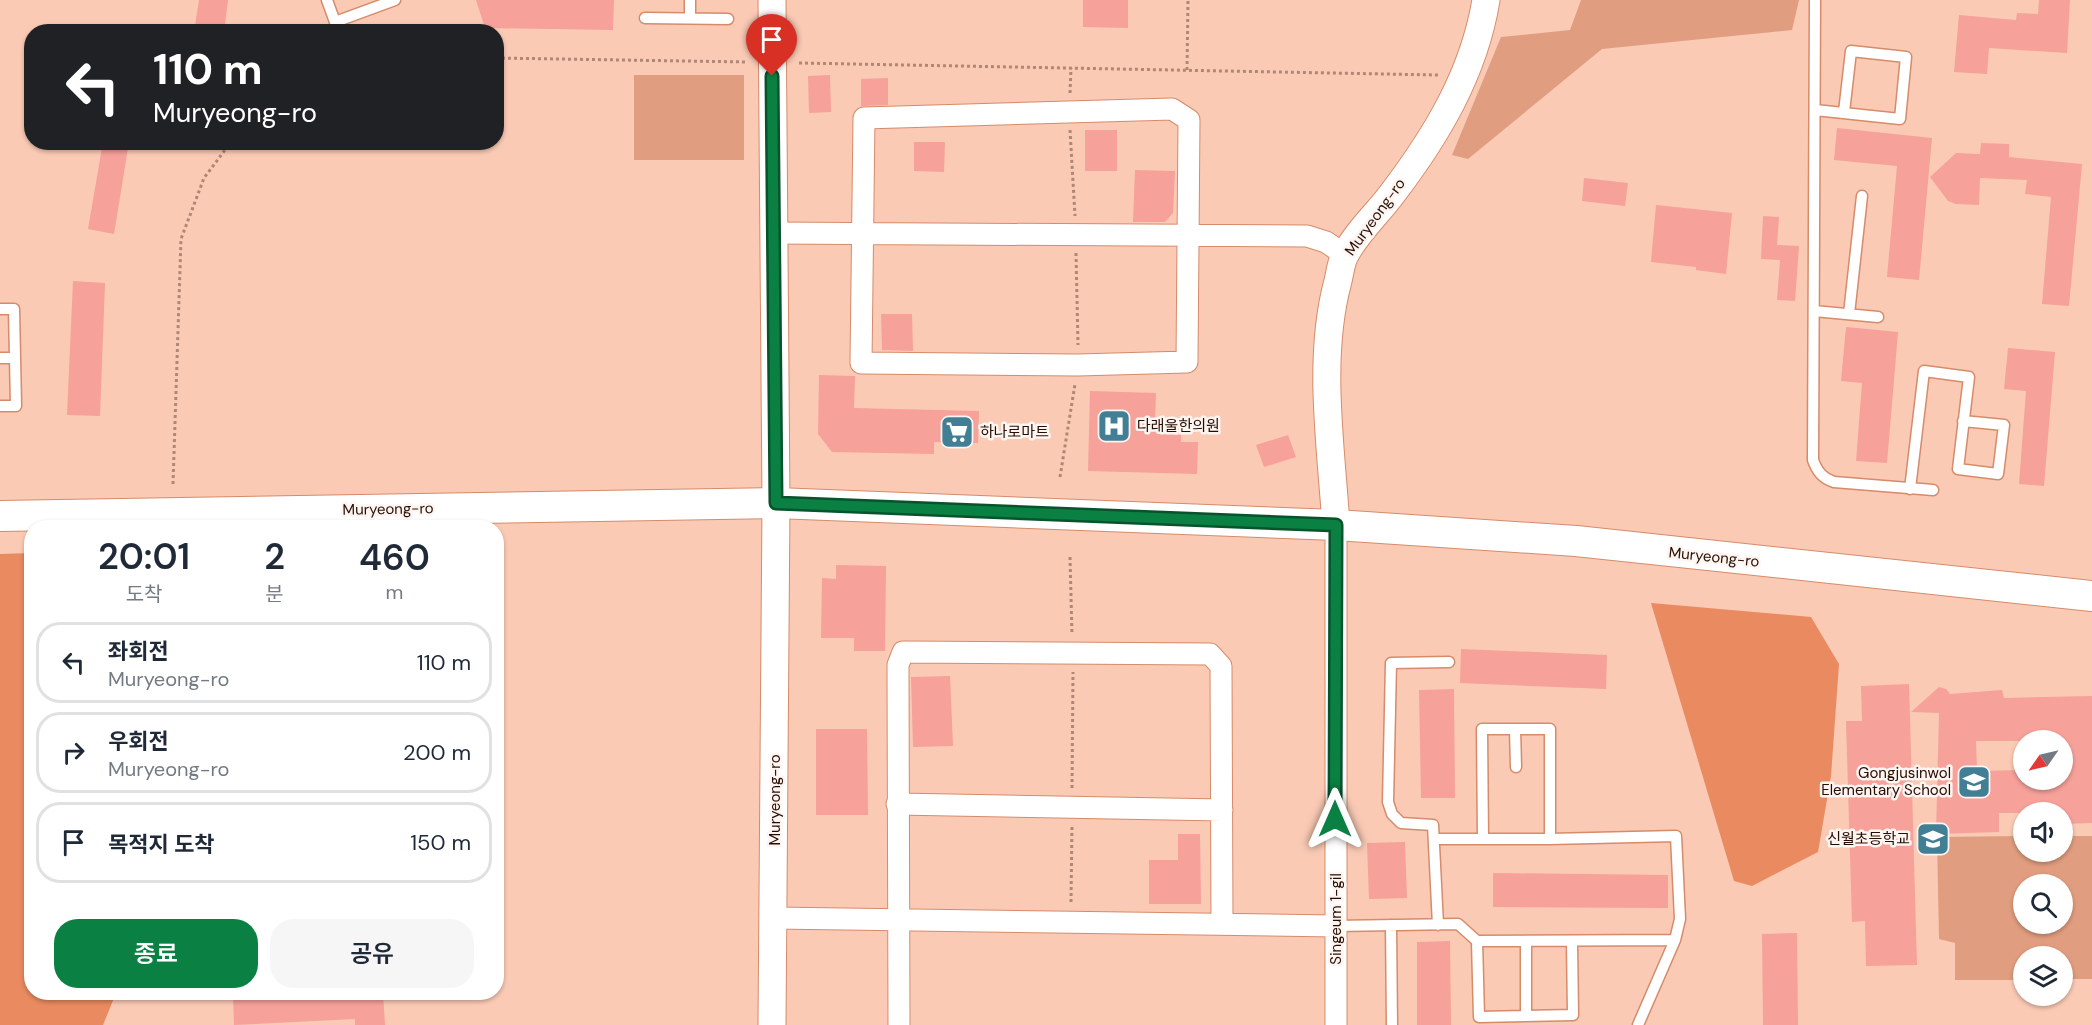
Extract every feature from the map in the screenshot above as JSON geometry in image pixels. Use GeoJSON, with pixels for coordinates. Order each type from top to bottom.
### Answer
{"type":"FeatureCollection","features":[{"type":"Feature","properties":{"kind":"main road","name":"Muryeong-ro"},"geometry":{"type":"LineString","coordinates":[[0,516],[776,503],[1336,525],[1576,542],[2092,596]]}},
{"type":"Feature","properties":{"kind":"street","name":"Muryeong-ro"},"geometry":{"type":"LineString","coordinates":[[772,0],[776,503],[772,1025]]}},
{"type":"Feature","properties":{"kind":"street","name":"Muryeong-ro"},"geometry":{"type":"LineString","coordinates":[[1336,525],[1329,362],[1331,306],[1345,255],[1394,192],[1443,121],[1465,76],[1480,34],[1486,0]]}},
{"type":"Feature","properties":{"kind":"street"},"geometry":{"type":"LineString","coordinates":[[1172,109],[1189,120],[1187,234],[1188,362],[1078,365],[861,363],[864,118],[1172,109]]}},
{"type":"Feature","properties":{"kind":"street"},"geometry":{"type":"LineString","coordinates":[[773,233],[1307,236],[1326,242],[1345,255]]}},
{"type":"Feature","properties":{"kind":"street","name":"Singeum 1-gil"},"geometry":{"type":"LineString","coordinates":[[1336,525],[1336,1025]]}},
{"type":"Feature","properties":{"kind":"street"},"geometry":{"type":"LineString","coordinates":[[899,1025],[898,665],[903,652],[1210,654],[1221,666],[1222,924]]}},
{"type":"Feature","properties":{"kind":"street"},"geometry":{"type":"LineString","coordinates":[[897,804],[1222,810]]}},
{"type":"Feature","properties":{"kind":"street"},"geometry":{"type":"LineString","coordinates":[[774,918],[1336,926]]}},
{"type":"Feature","properties":{"kind":"lane"},"geometry":{"type":"LineString","coordinates":[[327,0],[335,22],[379,3],[396,0]]}},
{"type":"Feature","properties":{"kind":"lane"},"geometry":{"type":"LineString","coordinates":[[690,0],[690,18]]}},
{"type":"Feature","properties":{"kind":"lane"},"geometry":{"type":"LineString","coordinates":[[1815,0],[1814,460],[1816,470],[1826,480],[1834,483],[1933,490]]}},
{"type":"Feature","properties":{"kind":"lane"},"geometry":{"type":"LineString","coordinates":[[645,18],[728,19]]}},
{"type":"Feature","properties":{"kind":"lane"},"geometry":{"type":"LineString","coordinates":[[1815,110],[1900,119],[1906,57],[1851,51],[1844,112]]}},
{"type":"Feature","properties":{"kind":"lane"},"geometry":{"type":"LineString","coordinates":[[1849,314],[1862,196]]}},
{"type":"Feature","properties":{"kind":"lane"},"geometry":{"type":"LineString","coordinates":[[0,309],[14,309],[16,406],[0,406]]}},
{"type":"Feature","properties":{"kind":"lane"},"geometry":{"type":"LineString","coordinates":[[1814,311],[1878,317]]}},
{"type":"Feature","properties":{"kind":"lane"},"geometry":{"type":"LineString","coordinates":[[0,358],[15,358]]}},
{"type":"Feature","properties":{"kind":"lane"},"geometry":{"type":"LineString","coordinates":[[1910,489],[1924,371],[1969,377],[1963,421],[1958,469],[1998,474],[2004,425],[1963,421]]}},
{"type":"Feature","properties":{"kind":"lane"},"geometry":{"type":"LineString","coordinates":[[1438,924],[1433,825],[1401,823],[1392,814],[1389,802],[1390,663],[1449,662]]}},
{"type":"Feature","properties":{"kind":"lane"},"geometry":{"type":"LineString","coordinates":[[1482,839],[1482,729],[1550,729],[1550,839]]}},
{"type":"Feature","properties":{"kind":"lane"},"geometry":{"type":"LineString","coordinates":[[1515,729],[1515,767]]}},
{"type":"Feature","properties":{"kind":"lane"},"geometry":{"type":"LineString","coordinates":[[1434,839],[1676,836],[1680,919],[1675,940],[1638,1025]]}},
{"type":"Feature","properties":{"kind":"lane"},"geometry":{"type":"LineString","coordinates":[[1336,926],[1458,924],[1478,941],[1675,940]]}},
{"type":"Feature","properties":{"kind":"lane"},"geometry":{"type":"LineString","coordinates":[[1391,926],[1392,1025]]}},
{"type":"Feature","properties":{"kind":"lane"},"geometry":{"type":"LineString","coordinates":[[1478,941],[1479,1017],[1574,1016],[1572,942]]}},
{"type":"Feature","properties":{"kind":"lane"},"geometry":{"type":"LineString","coordinates":[[1526,942],[1526,1016]]}},
{"type":"Feature","properties":{"kind":"path"},"geometry":{"type":"LineString","coordinates":[[1187,70],[1188,0]]}},
{"type":"Feature","properties":{"kind":"path"},"geometry":{"type":"LineString","coordinates":[[504,58],[748,62]]}},
{"type":"Feature","properties":{"kind":"path"},"geometry":{"type":"LineString","coordinates":[[799,63],[1443,75]]}},
{"type":"Feature","properties":{"kind":"path"},"geometry":{"type":"LineString","coordinates":[[1060,477],[1078,365],[1076,234],[1069,113],[1071,68]]}},
{"type":"Feature","properties":{"kind":"path"},"geometry":{"type":"LineString","coordinates":[[173,484],[181,239],[204,178],[225,150]]}},
{"type":"Feature","properties":{"kind":"path"},"geometry":{"type":"LineString","coordinates":[[1070,557],[1073,653],[1071,922]]}},
{"type":"Feature","properties":{"kind":"shaded area"},"geometry":{"type":"Polygon","coordinates":[[[1581,0],[1799,0],[1792,30],[1602,49],[1468,159],[1452,155],[1501,37],[1570,30],[1581,0]]]}},
{"type":"Feature","properties":{"kind":"shaded area"},"geometry":{"type":"Polygon","coordinates":[[[634,75],[744,75],[744,160],[634,160],[634,75]]]}},
{"type":"Feature","properties":{"kind":"shaded area"},"geometry":{"type":"Polygon","coordinates":[[[24,553],[24,1000],[113,1000],[103,1025],[0,1025],[0,554],[24,553]]]}},
{"type":"Feature","properties":{"kind":"shaded area"},"geometry":{"type":"Polygon","coordinates":[[[1651,603],[1811,617],[1839,664],[1831,776],[1818,852],[1752,886],[1734,881],[1651,603]]]}},
{"type":"Feature","properties":{"kind":"shaded area"},"geometry":{"type":"Polygon","coordinates":[[[2013,836],[2013,862],[2073,862],[2073,836],[2092,836],[2092,979],[2073,979],[2073,946],[2013,946],[2013,980],[1955,980],[1955,943],[1939,939],[1937,837],[2013,836]]]}},
{"type":"Feature","properties":{"kind":"building"},"geometry":{"type":"Polygon","coordinates":[[[199,0],[228,0],[225,24],[195,24],[199,0]]]}},
{"type":"Feature","properties":{"kind":"building"},"geometry":{"type":"Polygon","coordinates":[[[476,0],[614,0],[613,30],[504,28],[504,24],[484,24],[476,0]]]}},
{"type":"Feature","properties":{"kind":"building"},"geometry":{"type":"Polygon","coordinates":[[[1083,0],[1128,0],[1128,28],[1083,27],[1083,0]]]}},
{"type":"Feature","properties":{"kind":"building"},"geometry":{"type":"Polygon","coordinates":[[[2039,0],[2070,0],[2067,53],[1989,48],[1987,74],[1954,72],[1959,15],[2016,20],[2017,13],[2038,14],[2039,0]]]}},
{"type":"Feature","properties":{"kind":"building"},"geometry":{"type":"Polygon","coordinates":[[[830,75],[831,112],[809,113],[808,76],[830,75]]]}},
{"type":"Feature","properties":{"kind":"building"},"geometry":{"type":"Polygon","coordinates":[[[888,78],[888,105],[861,106],[861,79],[888,78]]]}},
{"type":"Feature","properties":{"kind":"building"},"geometry":{"type":"Polygon","coordinates":[[[1837,128],[1932,138],[1919,280],[1887,277],[1897,166],[1834,160],[1837,128]]]}},
{"type":"Feature","properties":{"kind":"building"},"geometry":{"type":"Polygon","coordinates":[[[1085,130],[1117,130],[1117,171],[1085,171],[1085,130]]]}},
{"type":"Feature","properties":{"kind":"building"},"geometry":{"type":"Polygon","coordinates":[[[914,142],[945,142],[944,172],[914,171],[914,142]]]}},
{"type":"Feature","properties":{"kind":"building"},"geometry":{"type":"Polygon","coordinates":[[[1981,143],[2009,144],[2009,157],[2082,164],[2069,306],[2042,304],[2051,197],[2025,194],[2027,180],[1980,178],[1979,205],[1956,204],[1948,201],[1930,177],[1956,153],[1980,154],[1981,143]]]}},
{"type":"Feature","properties":{"kind":"building"},"geometry":{"type":"Polygon","coordinates":[[[102,150],[128,150],[114,234],[88,229],[102,150]]]}},
{"type":"Feature","properties":{"kind":"building"},"geometry":{"type":"Polygon","coordinates":[[[1135,170],[1175,171],[1173,213],[1165,222],[1133,222],[1135,170]]]}},
{"type":"Feature","properties":{"kind":"building"},"geometry":{"type":"Polygon","coordinates":[[[1584,178],[1628,183],[1625,206],[1582,201],[1584,178]]]}},
{"type":"Feature","properties":{"kind":"building"},"geometry":{"type":"Polygon","coordinates":[[[1656,205],[1732,213],[1726,274],[1696,270],[1696,267],[1651,262],[1656,205]]]}},
{"type":"Feature","properties":{"kind":"building"},"geometry":{"type":"Polygon","coordinates":[[[1763,216],[1779,217],[1777,245],[1799,246],[1795,301],[1777,300],[1780,260],[1761,259],[1763,216]]]}},
{"type":"Feature","properties":{"kind":"building"},"geometry":{"type":"Polygon","coordinates":[[[73,281],[105,283],[100,416],[67,415],[73,281]]]}},
{"type":"Feature","properties":{"kind":"building"},"geometry":{"type":"Polygon","coordinates":[[[881,314],[912,314],[913,351],[882,350],[881,314]]]}},
{"type":"Feature","properties":{"kind":"building"},"geometry":{"type":"Polygon","coordinates":[[[1846,327],[1898,332],[1887,463],[1856,461],[1862,383],[1841,381],[1846,327]]]}},
{"type":"Feature","properties":{"kind":"building"},"geometry":{"type":"Polygon","coordinates":[[[2008,348],[2055,352],[2044,486],[2019,484],[2026,391],[2004,389],[2008,348]]]}},
{"type":"Feature","properties":{"kind":"building"},"geometry":{"type":"Polygon","coordinates":[[[819,375],[855,376],[854,408],[979,411],[978,443],[934,442],[934,454],[832,452],[818,434],[819,375]]]}},
{"type":"Feature","properties":{"kind":"building"},"geometry":{"type":"Polygon","coordinates":[[[1090,391],[1156,393],[1155,420],[1163,420],[1163,427],[1176,427],[1175,435],[1181,435],[1181,442],[1198,442],[1197,474],[1088,471],[1090,391]]]}},
{"type":"Feature","properties":{"kind":"building"},"geometry":{"type":"Polygon","coordinates":[[[1288,435],[1296,457],[1264,467],[1256,445],[1288,435]]]}},
{"type":"Feature","properties":{"kind":"building"},"geometry":{"type":"Polygon","coordinates":[[[836,565],[886,566],[885,651],[854,651],[854,638],[821,638],[822,578],[836,579],[836,565]]]}},
{"type":"Feature","properties":{"kind":"building"},"geometry":{"type":"Polygon","coordinates":[[[1461,649],[1607,655],[1606,689],[1460,683],[1461,649]]]}},
{"type":"Feature","properties":{"kind":"building"},"geometry":{"type":"Polygon","coordinates":[[[950,676],[953,746],[913,747],[911,677],[950,676]]]}},
{"type":"Feature","properties":{"kind":"building"},"geometry":{"type":"Polygon","coordinates":[[[1909,684],[1917,965],[1866,966],[1865,921],[1852,922],[1846,721],[1862,721],[1861,686],[1909,684]]]}},
{"type":"Feature","properties":{"kind":"building"},"geometry":{"type":"Polygon","coordinates":[[[1939,687],[1946,689],[1950,694],[2002,690],[2004,698],[2092,696],[2092,823],[2073,824],[2073,802],[2013,802],[2013,813],[1999,813],[1999,832],[1936,834],[1939,713],[1911,712],[1939,687]]]}},
{"type":"Feature","properties":{"kind":"building"},"geometry":{"type":"Polygon","coordinates":[[[1454,689],[1455,798],[1421,798],[1419,690],[1454,689]]]}},
{"type":"Feature","properties":{"kind":"building"},"geometry":{"type":"Polygon","coordinates":[[[816,729],[867,729],[868,815],[816,815],[816,729]]]}},
{"type":"Feature","properties":{"kind":"building"},"geometry":{"type":"Polygon","coordinates":[[[1178,834],[1200,834],[1201,904],[1149,904],[1149,860],[1178,860],[1178,834]]]}},
{"type":"Feature","properties":{"kind":"building"},"geometry":{"type":"Polygon","coordinates":[[[1405,842],[1407,898],[1369,899],[1367,843],[1405,842]]]}},
{"type":"Feature","properties":{"kind":"building"},"geometry":{"type":"Polygon","coordinates":[[[1493,873],[1668,875],[1668,908],[1493,907],[1493,873]]]}},
{"type":"Feature","properties":{"kind":"building"},"geometry":{"type":"Polygon","coordinates":[[[1797,933],[1798,1025],[1763,1025],[1762,934],[1797,933]]]}},
{"type":"Feature","properties":{"kind":"building"},"geometry":{"type":"Polygon","coordinates":[[[1450,941],[1451,1025],[1417,1025],[1417,942],[1450,941]]]}},
{"type":"Feature","properties":{"kind":"building"},"geometry":{"type":"Polygon","coordinates":[[[233,1000],[383,1000],[385,1025],[355,1025],[355,1019],[234,1025],[233,1000]]]}},
{"type":"Feature","properties":{"kind":"place","name":"다래울한의원"},"geometry":{"type":"Point","coordinates":[1114,426]}},
{"type":"Feature","properties":{"kind":"place","name":"하나로마트"},"geometry":{"type":"Point","coordinates":[957,432]}},
{"type":"Feature","properties":{"kind":"place","name":"Gongjusinwol Elementary School"},"geometry":{"type":"Point","coordinates":[1974,782]}},
{"type":"Feature","properties":{"kind":"place","name":"신월초등학교"},"geometry":{"type":"Point","coordinates":[1933,839]}},
{"type":"Feature","properties":{"kind":"route"},"geometry":{"type":"LineString","coordinates":[[772,76],[776,503],[1336,525],[1335,819]]}}]}
